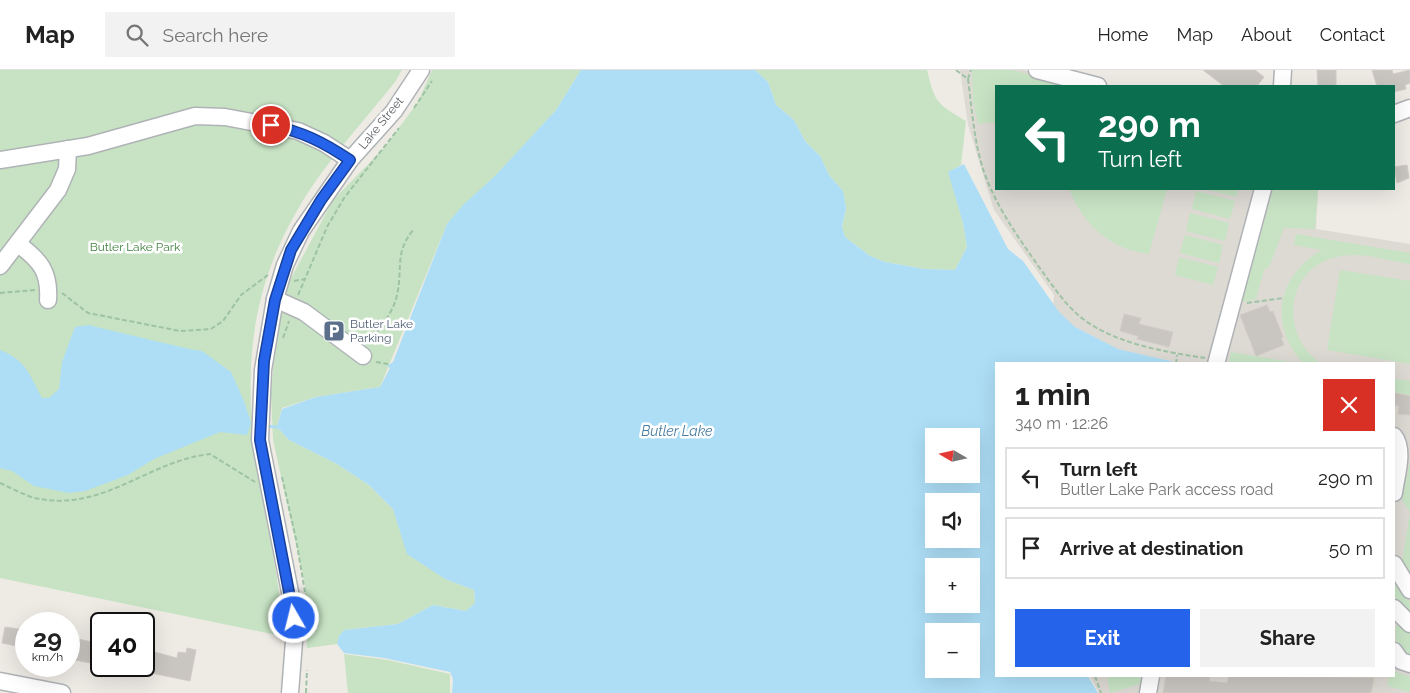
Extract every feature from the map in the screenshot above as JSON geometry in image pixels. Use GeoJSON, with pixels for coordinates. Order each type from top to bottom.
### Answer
{"type":"FeatureCollection","features":[{"type":"Feature","properties":{"kind":"street"},"geometry":{"type":"LineString","coordinates":[[1037,70],[1094,85]]}},
{"type":"Feature","properties":{"kind":"street"},"geometry":{"type":"LineString","coordinates":[[1282,85],[1283,70]]}},
{"type":"Feature","properties":{"kind":"street","name":"Lake Street"},"geometry":{"type":"LineString","coordinates":[[290,693],[294,621],[276,483],[260,440],[261,402],[267,335],[285,265],[301,231],[350,160],[394,111],[420,74]]}},
{"type":"Feature","properties":{"kind":"street"},"geometry":{"type":"LineString","coordinates":[[1395,114],[1410,108]]}},
{"type":"Feature","properties":{"kind":"street"},"geometry":{"type":"LineString","coordinates":[[0,160],[88,146],[195,116],[224,117],[298,131],[324,143],[350,160]]}},
{"type":"Feature","properties":{"kind":"street"},"geometry":{"type":"LineString","coordinates":[[0,266],[58,190],[67,169],[68,149]]}},
{"type":"Feature","properties":{"kind":"street"},"geometry":{"type":"LineString","coordinates":[[1217,362],[1263,190]]}},
{"type":"Feature","properties":{"kind":"street"},"geometry":{"type":"LineString","coordinates":[[18,244],[33,255],[42,266],[48,280],[48,296]]}},
{"type":"Feature","properties":{"kind":"street"},"geometry":{"type":"LineString","coordinates":[[275,300],[294,306],[363,356]]}},
{"type":"Feature","properties":{"kind":"street"},"geometry":{"type":"LineString","coordinates":[[1395,437],[1399,442],[1399,460],[1395,486]]}},
{"type":"Feature","properties":{"kind":"street"},"geometry":{"type":"LineString","coordinates":[[1395,566],[1410,590]]}},
{"type":"Feature","properties":{"kind":"street"},"geometry":{"type":"LineString","coordinates":[[1395,611],[1410,624]]}},
{"type":"Feature","properties":{"kind":"street"},"geometry":{"type":"LineString","coordinates":[[1395,652],[1401,661],[1410,664]]}},
{"type":"Feature","properties":{"kind":"street"},"geometry":{"type":"LineString","coordinates":[[1148,693],[1151,677]]}},
{"type":"Feature","properties":{"kind":"street"},"geometry":{"type":"LineString","coordinates":[[0,680],[62,693]]}},
{"type":"Feature","properties":{"kind":"path"},"geometry":{"type":"LineString","coordinates":[[956,70],[968,79]]}},
{"type":"Feature","properties":{"kind":"path"},"geometry":{"type":"LineString","coordinates":[[971,70],[968,79],[984,170],[993,194],[1022,244],[1054,291],[1083,319],[1100,329],[1158,352],[1177,356],[1200,357]]}},
{"type":"Feature","properties":{"kind":"path"},"geometry":{"type":"LineString","coordinates":[[410,113],[420,74]]}},
{"type":"Feature","properties":{"kind":"path"},"geometry":{"type":"LineString","coordinates":[[280,345],[327,227],[344,198],[400,126]]}},
{"type":"Feature","properties":{"kind":"path"},"geometry":{"type":"LineString","coordinates":[[363,356],[364,351],[394,307],[398,293],[400,251],[414,229]]}},
{"type":"Feature","properties":{"kind":"path"},"geometry":{"type":"LineString","coordinates":[[0,293],[48,296],[64,294],[88,313],[180,331],[197,330],[211,329],[223,321],[229,308],[241,295],[264,276],[270,274]]}},
{"type":"Feature","properties":{"kind":"path"},"geometry":{"type":"LineString","coordinates":[[290,280],[305,279]]}},
{"type":"Feature","properties":{"kind":"path"},"geometry":{"type":"LineString","coordinates":[[1240,305],[1284,298]]}},
{"type":"Feature","properties":{"kind":"path"},"geometry":{"type":"LineString","coordinates":[[1176,362],[1177,356]]}},
{"type":"Feature","properties":{"kind":"path"},"geometry":{"type":"LineString","coordinates":[[0,483],[34,497],[68,500],[86,499],[124,486],[172,462],[210,454],[262,486],[276,483]]}},
{"type":"Feature","properties":{"kind":"path"},"geometry":{"type":"LineString","coordinates":[[1095,677],[1101,693]]}},
{"type":"Feature","properties":{"kind":"shaded area"},"geometry":{"type":"Polygon","coordinates":[[[960,70],[1023,70],[1076,85],[995,85],[995,190],[1318,190],[1316,229],[1410,244],[1410,693],[1099,693],[1091,677],[1395,677],[1395,362],[1048,362],[1054,295],[994,210],[968,125],[960,70]]]}},
{"type":"Feature","properties":{"kind":"green space","name":"Butler Lake Park"},"geometry":{"type":"Polygon","coordinates":[[[0,70],[402,70],[395,82],[327,165],[303,200],[278,248],[258,309],[251,371],[253,435],[260,489],[276,573],[282,636],[0,578],[0,70]]]}},
{"type":"Feature","properties":{"kind":"green space"},"geometry":{"type":"Polygon","coordinates":[[[432,70],[581,70],[556,110],[496,176],[447,224],[380,387],[316,397],[282,408],[277,427],[289,440],[337,464],[369,485],[393,509],[399,525],[445,579],[474,590],[475,603],[466,611],[433,605],[398,624],[344,630],[339,636],[337,644],[307,648],[305,585],[273,440],[271,393],[277,323],[290,280],[333,200],[384,148],[418,102],[432,70]]]}},
{"type":"Feature","properties":{"kind":"green space"},"geometry":{"type":"Polygon","coordinates":[[[755,70],[927,70],[935,96],[943,106],[966,121],[961,165],[949,172],[963,223],[967,247],[955,270],[924,269],[885,262],[870,256],[845,237],[842,228],[846,208],[843,191],[829,175],[820,156],[805,141],[794,120],[776,105],[768,82],[755,70]]]}},
{"type":"Feature","properties":{"kind":"green space"},"geometry":{"type":"Polygon","coordinates":[[[972,70],[1012,70],[1069,85],[995,85],[995,122],[978,124],[973,101],[972,70]]]}},
{"type":"Feature","properties":{"kind":"green space"},"geometry":{"type":"Polygon","coordinates":[[[1069,190],[1167,190],[1149,254],[1122,247],[1110,241],[1090,224],[1069,190]]]}},
{"type":"Feature","properties":{"kind":"green space"},"geometry":{"type":"Polygon","coordinates":[[[1209,190],[1238,190],[1236,197],[1209,190]]]}},
{"type":"Feature","properties":{"kind":"green space"},"geometry":{"type":"Polygon","coordinates":[[[1273,190],[1318,190],[1315,229],[1284,228],[1269,267],[1264,270],[1256,299],[1242,302],[1273,190]]]}},
{"type":"Feature","properties":{"kind":"green space"},"geometry":{"type":"Polygon","coordinates":[[[1196,191],[1235,201],[1230,219],[1192,209],[1196,191]]]}},
{"type":"Feature","properties":{"kind":"green space"},"geometry":{"type":"Polygon","coordinates":[[[1190,213],[1229,223],[1225,241],[1186,231],[1190,213]]]}},
{"type":"Feature","properties":{"kind":"green space"},"geometry":{"type":"Polygon","coordinates":[[[1296,234],[1410,253],[1410,264],[1362,255],[1333,258],[1316,266],[1304,277],[1297,291],[1293,307],[1294,323],[1299,338],[1309,353],[1320,362],[1303,362],[1285,334],[1282,318],[1283,302],[1287,287],[1295,273],[1322,250],[1294,245],[1296,234]]]}},
{"type":"Feature","properties":{"kind":"green space"},"geometry":{"type":"Polygon","coordinates":[[[1185,235],[1223,245],[1219,263],[1180,253],[1185,235]]]}},
{"type":"Feature","properties":{"kind":"green space"},"geometry":{"type":"Polygon","coordinates":[[[1179,257],[1218,267],[1213,285],[1175,275],[1179,257]]]}},
{"type":"Feature","properties":{"kind":"green space"},"geometry":{"type":"Polygon","coordinates":[[[1340,270],[1410,281],[1410,364],[1327,350],[1340,270]]]}},
{"type":"Feature","properties":{"kind":"green space"},"geometry":{"type":"Polygon","coordinates":[[[1231,352],[1290,362],[1229,362],[1231,352]]]}},
{"type":"Feature","properties":{"kind":"green space"},"geometry":{"type":"Polygon","coordinates":[[[1395,379],[1410,381],[1410,395],[1395,392],[1395,379]]]}},
{"type":"Feature","properties":{"kind":"green space"},"geometry":{"type":"Polygon","coordinates":[[[1410,460],[1410,512],[1402,500],[1410,460]]]}},
{"type":"Feature","properties":{"kind":"green space"},"geometry":{"type":"Polygon","coordinates":[[[1410,512],[1410,578],[1402,563],[1410,512]]]}},
{"type":"Feature","properties":{"kind":"green space"},"geometry":{"type":"Polygon","coordinates":[[[1395,578],[1410,603],[1410,618],[1395,596],[1395,578]]]}},
{"type":"Feature","properties":{"kind":"green space"},"geometry":{"type":"Polygon","coordinates":[[[1399,625],[1410,632],[1410,658],[1402,652],[1396,640],[1396,626],[1399,625]]]}},
{"type":"Feature","properties":{"kind":"green space"},"geometry":{"type":"Polygon","coordinates":[[[344,654],[388,660],[450,674],[450,693],[348,693],[344,654]]]}},
{"type":"Feature","properties":{"kind":"green space"},"geometry":{"type":"Polygon","coordinates":[[[1395,671],[1410,677],[1410,692],[1388,686],[1389,677],[1395,677],[1395,671]]]}},
{"type":"Feature","properties":{"kind":"green space"},"geometry":{"type":"Polygon","coordinates":[[[1107,677],[1146,677],[1145,685],[1140,684],[1110,693],[1107,677]]]}},
{"type":"Feature","properties":{"kind":"water","name":"Butler Lake"},"geometry":{"type":"Polygon","coordinates":[[[581,70],[755,70],[768,82],[776,105],[794,120],[805,141],[820,156],[829,175],[843,191],[846,208],[842,227],[845,237],[870,256],[885,262],[924,269],[955,270],[967,247],[963,223],[948,172],[964,164],[1008,249],[1023,261],[1059,312],[1075,327],[1118,349],[1174,362],[995,362],[995,677],[1089,677],[1098,693],[452,693],[453,679],[450,672],[384,658],[344,653],[337,644],[339,636],[344,630],[398,624],[433,605],[466,611],[475,603],[474,590],[445,579],[407,554],[393,509],[369,485],[337,464],[289,440],[277,427],[282,409],[316,397],[380,387],[390,368],[387,366],[393,362],[447,224],[463,205],[495,176],[556,110],[581,70]]]}},
{"type":"Feature","properties":{"kind":"water"},"geometry":{"type":"Polygon","coordinates":[[[88,325],[202,351],[231,372],[244,401],[251,423],[247,435],[220,432],[154,459],[128,475],[85,491],[69,493],[34,486],[12,471],[0,468],[0,350],[22,364],[42,398],[49,398],[59,389],[62,362],[75,327],[88,325]]]}},
{"type":"Feature","properties":{"kind":"building"},"geometry":{"type":"Polygon","coordinates":[[[1203,70],[1255,70],[1264,77],[1258,85],[1223,85],[1203,70]]]}},
{"type":"Feature","properties":{"kind":"building"},"geometry":{"type":"Polygon","coordinates":[[[1317,70],[1336,70],[1336,85],[1318,85],[1317,70]]]}},
{"type":"Feature","properties":{"kind":"building"},"geometry":{"type":"Polygon","coordinates":[[[1372,70],[1392,70],[1393,74],[1410,70],[1410,83],[1405,85],[1406,89],[1395,92],[1395,85],[1377,85],[1372,70]]]}},
{"type":"Feature","properties":{"kind":"building"},"geometry":{"type":"Polygon","coordinates":[[[1407,165],[1409,178],[1397,183],[1395,167],[1407,165]]]}},
{"type":"Feature","properties":{"kind":"building"},"geometry":{"type":"Polygon","coordinates":[[[1267,305],[1270,312],[1273,311],[1283,337],[1281,338],[1284,345],[1256,356],[1240,315],[1267,305]]]}},
{"type":"Feature","properties":{"kind":"building"},"geometry":{"type":"Polygon","coordinates":[[[1124,314],[1141,318],[1139,324],[1173,332],[1169,347],[1137,339],[1138,336],[1120,331],[1124,314]]]}},
{"type":"Feature","properties":{"kind":"building"},"geometry":{"type":"Polygon","coordinates":[[[1395,393],[1410,396],[1410,415],[1398,414],[1399,406],[1395,405],[1395,393]]]}},
{"type":"Feature","properties":{"kind":"building"},"geometry":{"type":"Polygon","coordinates":[[[5,627],[15,628],[15,646],[2,643],[5,627]]]}},
{"type":"Feature","properties":{"kind":"building"},"geometry":{"type":"Polygon","coordinates":[[[80,639],[90,642],[90,663],[80,661],[80,639]]]}},
{"type":"Feature","properties":{"kind":"building"},"geometry":{"type":"Polygon","coordinates":[[[187,648],[196,650],[190,681],[155,674],[155,652],[177,658],[178,652],[186,653],[187,648]]]}},
{"type":"Feature","properties":{"kind":"building"},"geometry":{"type":"Polygon","coordinates":[[[1166,677],[1210,677],[1209,681],[1227,683],[1229,677],[1374,678],[1371,693],[1163,693],[1166,677]]]}},
{"type":"Feature","properties":{"kind":"waterway"},"geometry":{"type":"LineString","coordinates":[[266,426],[277,427]]}},
{"type":"Feature","properties":{"kind":"place","name":"Butler Lake Parking"},"geometry":{"type":"Point","coordinates":[334,331]}},
{"type":"Feature","properties":{"kind":"route"},"geometry":{"type":"LineString","coordinates":[[271,125],[298,131],[324,143],[350,160],[321,200],[291,250],[275,300],[267,335],[263,370],[260,440],[294,618]]}}]}
